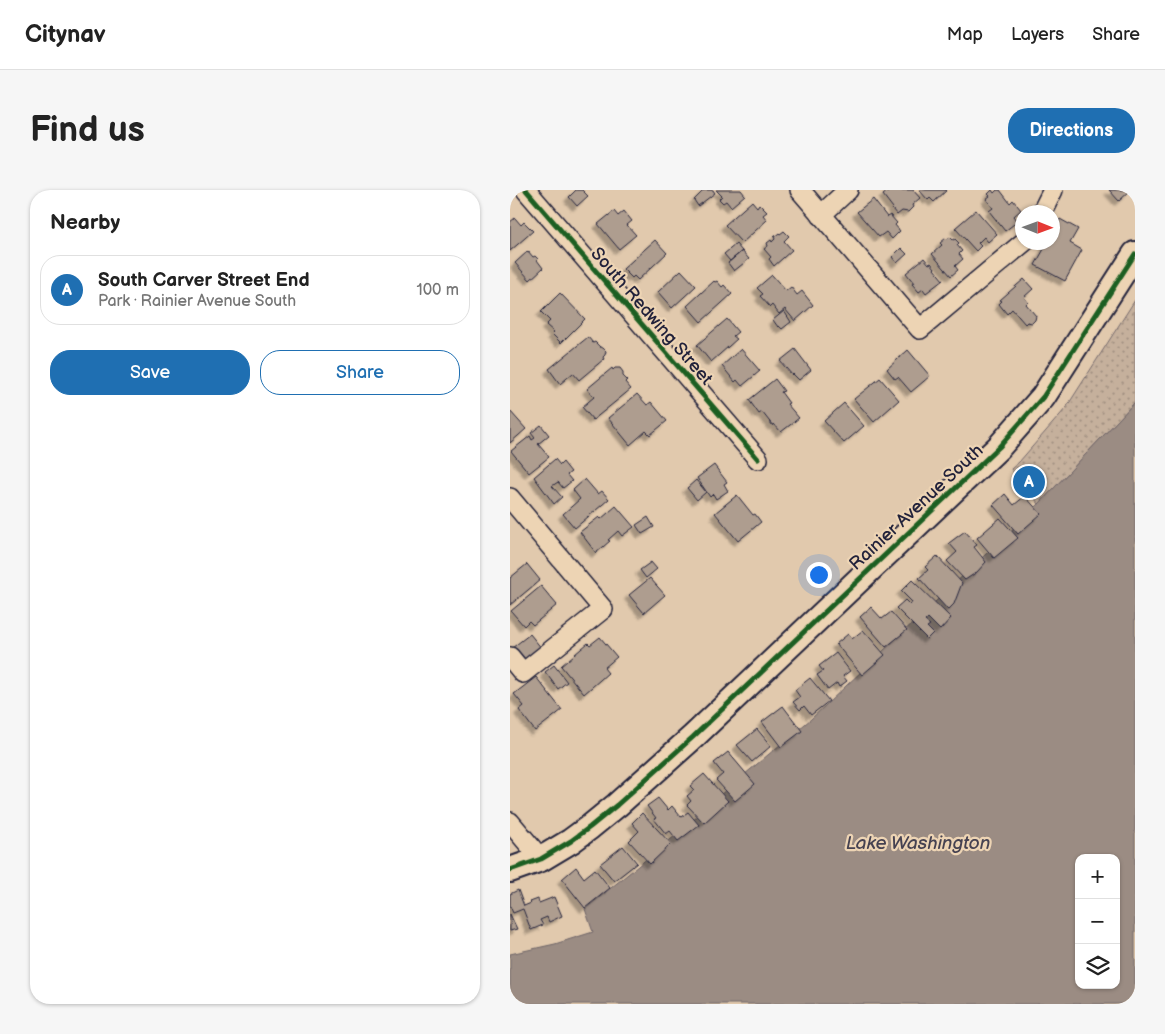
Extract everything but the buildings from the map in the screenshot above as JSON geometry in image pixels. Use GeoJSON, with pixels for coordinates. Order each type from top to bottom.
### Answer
{"type":"FeatureCollection","features":[{"type":"Feature","properties":{"kind":"main road","name":"Rainier Avenue South"},"geometry":{"type":"LineString","coordinates":[[510,870],[541,859],[571,841],[617,805],[693,737],[999,447],[1043,397],[1135,254]]}},
{"type":"Feature","properties":{"kind":"street","name":"South Redwing Street"},"geometry":{"type":"LineString","coordinates":[[526,190],[758,460]]}},
{"type":"Feature","properties":{"kind":"street"},"geometry":{"type":"LineString","coordinates":[[800,190],[920,329],[1015,250]]}},
{"type":"Feature","properties":{"kind":"street"},"geometry":{"type":"LineString","coordinates":[[821,215],[848,190]]}},
{"type":"Feature","properties":{"kind":"street"},"geometry":{"type":"LineString","coordinates":[[1046,205],[1053,190]]}},
{"type":"Feature","properties":{"kind":"street"},"geometry":{"type":"LineString","coordinates":[[510,498],[603,609],[523,672],[510,657]]}},
{"type":"Feature","properties":{"kind":"street"},"geometry":{"type":"LineString","coordinates":[[510,822],[541,859]]}},
{"type":"Feature","properties":{"kind":"shaded area"},"geometry":{"type":"Polygon","coordinates":[[[1135,300],[1135,402],[1039,504],[1011,469],[1066,408],[1135,300]]]}},
{"type":"Feature","properties":{"kind":"water","name":"Lake Washington"},"geometry":{"type":"Polygon","coordinates":[[[1135,402],[1135,1004],[510,1004],[510,954],[555,944],[593,932],[585,909],[686,827],[720,795],[811,719],[1039,504],[1135,402]]]}},
{"type":"Feature","properties":{"kind":"cycle path"},"geometry":{"type":"LineString","coordinates":[[526,190],[758,459]]}},
{"type":"Feature","properties":{"kind":"cycle path"},"geometry":{"type":"LineString","coordinates":[[510,870],[541,859],[571,841],[617,805],[693,737],[999,447],[1043,397],[1135,254]]}},
{"type":"Feature","properties":{"kind":"place","name":"South Carver Street End"},"geometry":{"type":"Point","coordinates":[1029,482]}}]}
